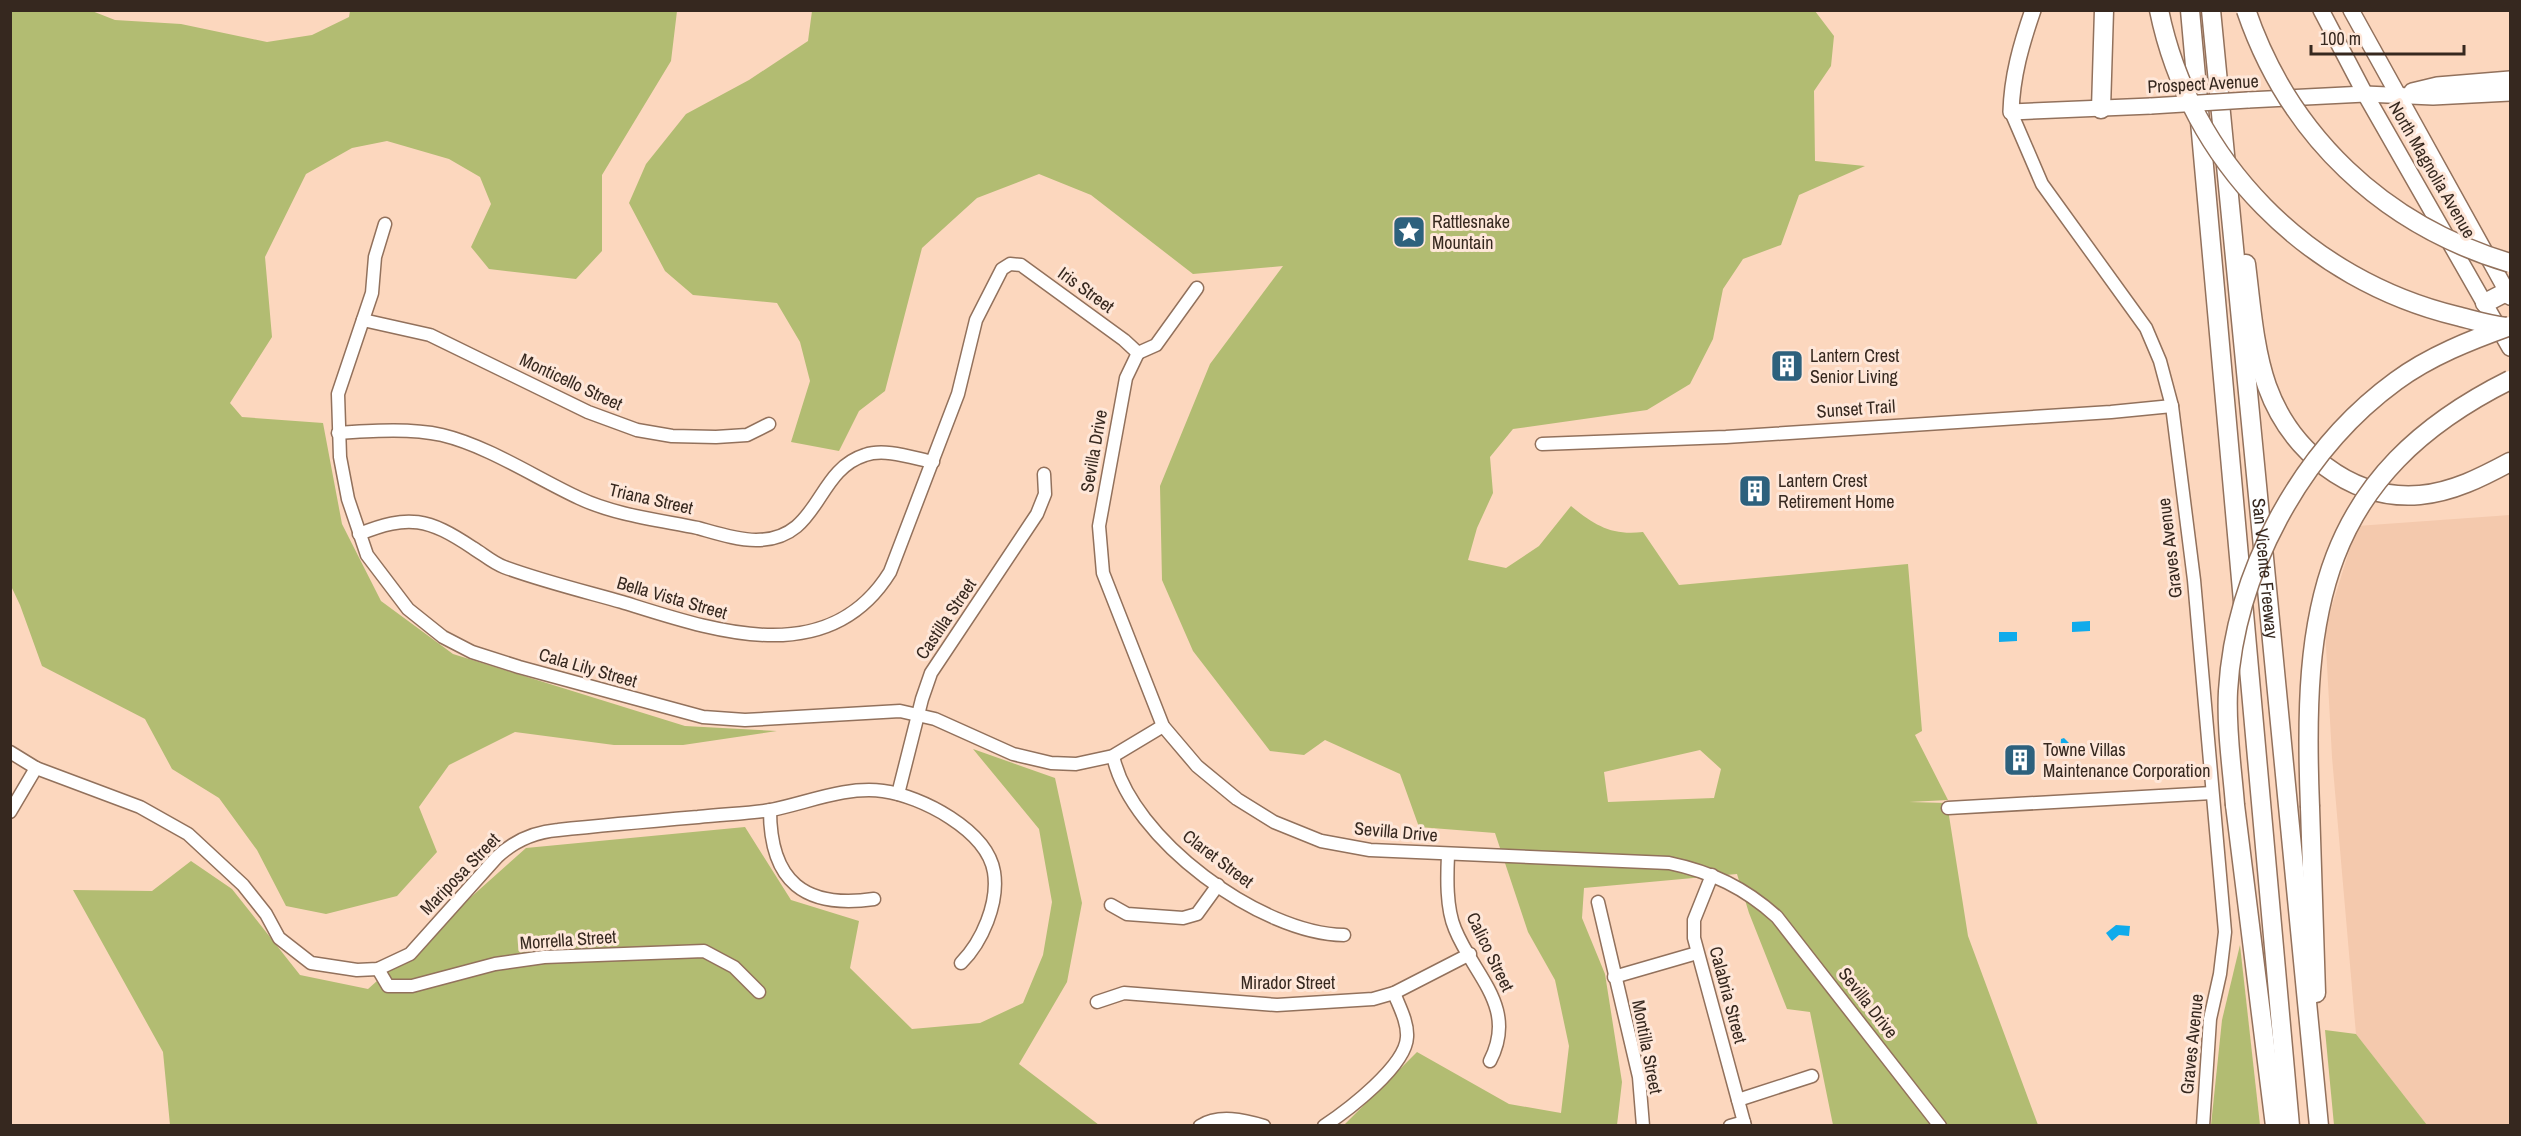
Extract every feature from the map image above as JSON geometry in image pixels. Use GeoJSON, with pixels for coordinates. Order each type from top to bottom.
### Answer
{"type":"FeatureCollection","features":[{"type":"Feature","properties":{"kind":"highway"},"geometry":{"type":"LineString","coordinates":[[2101,109],[2104,10]]}},
{"type":"Feature","properties":{"kind":"highway"},"geometry":{"type":"LineString","coordinates":[[2160,10],[2168,48],[2202,128],[2233,174],[2266,211],[2312,249],[2347,273],[2402,300],[2444,313],[2511,327]]}},
{"type":"Feature","properties":{"kind":"highway","name":"San Vicente Freeway"},"geometry":{"type":"LineString","coordinates":[[2190,10],[2290,1125]]}},
{"type":"Feature","properties":{"kind":"highway","name":"San Vicente Freeway"},"geometry":{"type":"LineString","coordinates":[[2211,10],[2319,1125]]}},
{"type":"Feature","properties":{"kind":"highway"},"geometry":{"type":"LineString","coordinates":[[2246,10],[2268,66],[2295,112],[2352,176],[2391,207],[2427,228],[2490,257],[2511,263]]}},
{"type":"Feature","properties":{"kind":"highway"},"geometry":{"type":"LineString","coordinates":[[2216,67],[2264,375],[2292,435],[2327,469],[2377,492],[2420,495],[2443,490],[2473,482],[2511,462]]}},
{"type":"Feature","properties":{"kind":"highway"},"geometry":{"type":"LineString","coordinates":[[2485,303],[2510,293]]}},
{"type":"Feature","properties":{"kind":"highway"},"geometry":{"type":"LineString","coordinates":[[2275,1125],[2235,805],[2228,691],[2240,614],[2251,578],[2269,534],[2313,466],[2374,400],[2396,381],[2427,362],[2474,339],[2511,327]]}},
{"type":"Feature","properties":{"kind":"highway"},"geometry":{"type":"LineString","coordinates":[[2310,1042],[2316,999],[2310,807],[2309,676],[2324,592],[2338,546],[2358,506],[2415,441],[2455,411],[2511,380]]}},
{"type":"Feature","properties":{"kind":"main road","name":"Graves Avenue"},"geometry":{"type":"LineString","coordinates":[[2011,112],[2011,88],[2017,57],[2033,10]]}},
{"type":"Feature","properties":{"kind":"main road","name":"North Magnolia Avenue"},"geometry":{"type":"LineString","coordinates":[[2321,10],[2365,93],[2511,348]]}},
{"type":"Feature","properties":{"kind":"main road","name":"North Magnolia Avenue"},"geometry":{"type":"LineString","coordinates":[[2351,10],[2510,293]]}},
{"type":"Feature","properties":{"kind":"main road","name":"Prospect Avenue"},"geometry":{"type":"LineString","coordinates":[[2397,94],[2437,85],[2511,79]]}},
{"type":"Feature","properties":{"kind":"main road","name":"Prospect Avenue"},"geometry":{"type":"LineString","coordinates":[[2011,112],[2101,109],[2365,93],[2433,97],[2511,93]]}},
{"type":"Feature","properties":{"kind":"street","name":"Graves Avenue"},"geometry":{"type":"LineString","coordinates":[[2011,112],[2042,184],[2146,328],[2160,361],[2172,406],[2194,580],[2225,932],[2220,974],[2210,1019],[2204,1125]]}},
{"type":"Feature","properties":{"kind":"street","name":"Cala Lily Street"},"geometry":{"type":"LineString","coordinates":[[385,224],[375,257],[372,293],[338,394],[338,433],[348,499],[367,555],[408,609],[436,633],[472,652],[703,717],[745,720],[900,711],[935,718],[1013,754],[1038,761],[1076,764],[1113,756],[1163,726]]}},
{"type":"Feature","properties":{"kind":"street","name":"Iris Street"},"geometry":{"type":"LineString","coordinates":[[1010,264],[1021,265],[1124,340],[1138,353]]}},
{"type":"Feature","properties":{"kind":"street","name":"Bella Vista Street"},"geometry":{"type":"LineString","coordinates":[[359,534],[393,522],[421,521],[441,527],[501,566],[728,633],[794,635],[817,631],[839,622],[859,609],[877,592],[890,572],[958,394],[976,321],[1002,269],[1010,264]]}},
{"type":"Feature","properties":{"kind":"street"},"geometry":{"type":"LineString","coordinates":[[1138,353],[1156,345],[1197,288]]}},
{"type":"Feature","properties":{"kind":"street","name":"Monticello Street"},"geometry":{"type":"LineString","coordinates":[[363,321],[430,335],[588,412],[637,430],[687,437],[736,436],[747,435],[769,424]]}},
{"type":"Feature","properties":{"kind":"street","name":"Sevilla Drive"},"geometry":{"type":"LineString","coordinates":[[1138,353],[1126,378],[1099,526],[1099,547],[1103,573],[1163,726],[1197,766],[1237,799],[1274,822],[1321,841],[1370,850],[1448,855],[1670,863],[1712,875],[1748,893],[1777,917],[1940,1125]]}},
{"type":"Feature","properties":{"kind":"street","name":"Sunset Trail"},"geometry":{"type":"LineString","coordinates":[[1542,444],[1726,437],[2172,406]]}},
{"type":"Feature","properties":{"kind":"street","name":"Triana Street"},"geometry":{"type":"LineString","coordinates":[[338,433],[407,432],[442,435],[475,447],[604,507],[757,540],[783,535],[799,525],[812,512],[836,474],[847,464],[866,454],[889,453],[933,462]]}},
{"type":"Feature","properties":{"kind":"street","name":"Castilla Street"},"geometry":{"type":"LineString","coordinates":[[898,794],[931,673],[1037,514],[1045,494],[1044,474]]}},
{"type":"Feature","properties":{"kind":"street","name":"Mariposa Street"},"geometry":{"type":"LineString","coordinates":[[10,752],[36,768],[140,807],[188,834],[243,885],[266,914],[279,938],[310,963],[357,970],[378,969],[410,954],[497,857],[530,835],[558,830],[770,810],[852,791],[882,790],[910,798],[965,827],[980,840],[990,856],[995,876],[991,905],[976,948],[961,963]]}},
{"type":"Feature","properties":{"kind":"street","name":"Claret Street"},"geometry":{"type":"LineString","coordinates":[[1113,756],[1116,771],[1145,821],[1188,863],[1249,906],[1283,922],[1320,935],[1344,935]]}},
{"type":"Feature","properties":{"kind":"street"},"geometry":{"type":"LineString","coordinates":[[10,812],[36,768]]}},
{"type":"Feature","properties":{"kind":"street"},"geometry":{"type":"LineString","coordinates":[[1948,808],[2212,793]]}},
{"type":"Feature","properties":{"kind":"street"},"geometry":{"type":"LineString","coordinates":[[770,810],[775,853],[787,875],[800,889],[808,894],[845,903],[874,898]]}},
{"type":"Feature","properties":{"kind":"street","name":"Calico Street"},"geometry":{"type":"LineString","coordinates":[[1448,855],[1451,910],[1455,929],[1470,954],[1498,1013],[1499,1044],[1490,1061]]}},
{"type":"Feature","properties":{"kind":"street","name":"Calabria Street"},"geometry":{"type":"LineString","coordinates":[[1712,875],[1694,920],[1696,953],[1745,1124]]}},
{"type":"Feature","properties":{"kind":"street"},"geometry":{"type":"LineString","coordinates":[[1111,905],[1127,914],[1183,918],[1197,914],[1218,885]]}},
{"type":"Feature","properties":{"kind":"street","name":"Montilla Street"},"geometry":{"type":"LineString","coordinates":[[1598,902],[1639,1077],[1643,1125]]}},
{"type":"Feature","properties":{"kind":"street","name":"Morrella Street"},"geometry":{"type":"LineString","coordinates":[[378,969],[388,986],[412,986],[495,964],[544,957],[704,951],[734,967],[759,992]]}},
{"type":"Feature","properties":{"kind":"street"},"geometry":{"type":"LineString","coordinates":[[1614,976],[1696,953]]}},
{"type":"Feature","properties":{"kind":"street","name":"Mirador Street"},"geometry":{"type":"LineString","coordinates":[[1097,1002],[1124,993],[1276,1005],[1373,999],[1394,993],[1470,954]]}},
{"type":"Feature","properties":{"kind":"street"},"geometry":{"type":"LineString","coordinates":[[1324,1125],[1341,1115],[1403,1054],[1407,1032],[1394,993]]}},
{"type":"Feature","properties":{"kind":"street"},"geometry":{"type":"LineString","coordinates":[[1738,1100],[1812,1076]]}},
{"type":"Feature","properties":{"kind":"street"},"geometry":{"type":"LineString","coordinates":[[1200,1125],[1224,1119],[1244,1120],[1264,1125]]}},
{"type":"Feature","properties":{"kind":"street"},"geometry":{"type":"LineString","coordinates":[[1730,1125],[1745,1124]]}},
{"type":"Feature","properties":{"kind":"shaded area"},"geometry":{"type":"Polygon","coordinates":[[[2510,515],[2510,1125],[2427,1125],[2356,1034],[2332,757],[2325,628],[2357,526],[2510,515]]]}},
{"type":"Feature","properties":{"kind":"green space"},"geometry":{"type":"Polygon","coordinates":[[[10,11],[92,11],[115,20],[181,24],[267,42],[312,35],[349,17],[350,11],[677,11],[671,61],[602,175],[602,251],[576,279],[489,269],[471,247],[491,204],[480,177],[449,159],[387,141],[352,148],[306,174],[265,257],[272,337],[230,403],[242,417],[323,423],[342,524],[381,601],[453,654],[685,726],[777,731],[683,745],[614,745],[515,732],[449,765],[419,807],[437,852],[397,896],[326,914],[286,906],[257,850],[219,798],[172,769],[145,719],[42,666],[11,586],[10,11]]]}},
{"type":"Feature","properties":{"kind":"green space"},"geometry":{"type":"Polygon","coordinates":[[[812,11],[1815,11],[1834,36],[1831,66],[1814,91],[1815,161],[1865,166],[1799,195],[1781,245],[1743,259],[1723,289],[1713,339],[1690,384],[1647,410],[1513,429],[1490,457],[1493,493],[1477,528],[1468,560],[1506,568],[1539,546],[1571,506],[1604,528],[1622,532],[1643,532],[1679,585],[1908,564],[1922,731],[1915,735],[1948,800],[1909,802],[1947,803],[1968,936],[2038,1125],[1833,1125],[1810,1012],[1787,1009],[1749,913],[1737,874],[1584,888],[1582,918],[1605,974],[1622,1082],[1617,1125],[1344,1125],[1417,1052],[1509,1104],[1561,1113],[1569,1046],[1555,980],[1528,932],[1495,833],[1419,827],[1400,774],[1325,740],[1304,755],[1270,751],[1193,651],[1162,580],[1160,486],[1210,364],[1283,266],[1193,274],[1091,195],[1039,174],[977,198],[922,248],[885,391],[859,411],[839,451],[791,442],[810,381],[800,342],[777,303],[693,295],[665,271],[629,203],[646,164],[686,114],[749,80],[808,41],[812,11]],[[1700,750],[1604,772],[1608,802],[1714,798],[1721,769],[1700,750]]]}},
{"type":"Feature","properties":{"kind":"green space"},"geometry":{"type":"Polygon","coordinates":[[[973,749],[1055,778],[1082,903],[1067,982],[1019,1064],[1099,1125],[170,1125],[163,1052],[73,890],[152,891],[191,861],[232,889],[300,975],[368,989],[526,848],[745,827],[791,900],[859,921],[850,968],[912,1029],[980,1023],[1023,1003],[1043,955],[1052,902],[1039,829],[973,749]]]}},
{"type":"Feature","properties":{"kind":"green space"},"geometry":{"type":"Polygon","coordinates":[[[2240,945],[2260,1125],[2211,1125],[2222,1020],[2240,945]]]}},
{"type":"Feature","properties":{"kind":"green space"},"geometry":{"type":"Polygon","coordinates":[[[2325,1030],[2356,1034],[2427,1125],[2334,1125],[2325,1030]]]}},
{"type":"Feature","properties":{"kind":"water"},"geometry":{"type":"Polygon","coordinates":[[[2090,621],[2090,631],[2072,632],[2072,622],[2090,621]]]}},
{"type":"Feature","properties":{"kind":"water"},"geometry":{"type":"Polygon","coordinates":[[[1999,632],[2017,632],[2017,641],[1999,642],[1999,632]]]}},
{"type":"Feature","properties":{"kind":"water"},"geometry":{"type":"Polygon","coordinates":[[[2064,738],[2070,744],[2070,757],[2066,759],[2060,755],[2061,739],[2064,738]]]}},
{"type":"Feature","properties":{"kind":"water"},"geometry":{"type":"Polygon","coordinates":[[[2116,925],[2130,926],[2129,936],[2119,935],[2112,941],[2106,933],[2116,925]]]}},
{"type":"Feature","properties":{"kind":"place","name":"Rattlesnake Mountain"},"geometry":{"type":"Point","coordinates":[1409,232]}},
{"type":"Feature","properties":{"kind":"place","name":"Lantern Crest Senior Living"},"geometry":{"type":"Point","coordinates":[1787,366]}},
{"type":"Feature","properties":{"kind":"place","name":"Lantern Crest Retirement Home"},"geometry":{"type":"Point","coordinates":[1755,491]}},
{"type":"Feature","properties":{"kind":"place","name":"Towne Villas Maintenance Corporation"},"geometry":{"type":"Point","coordinates":[2020,760]}}]}
